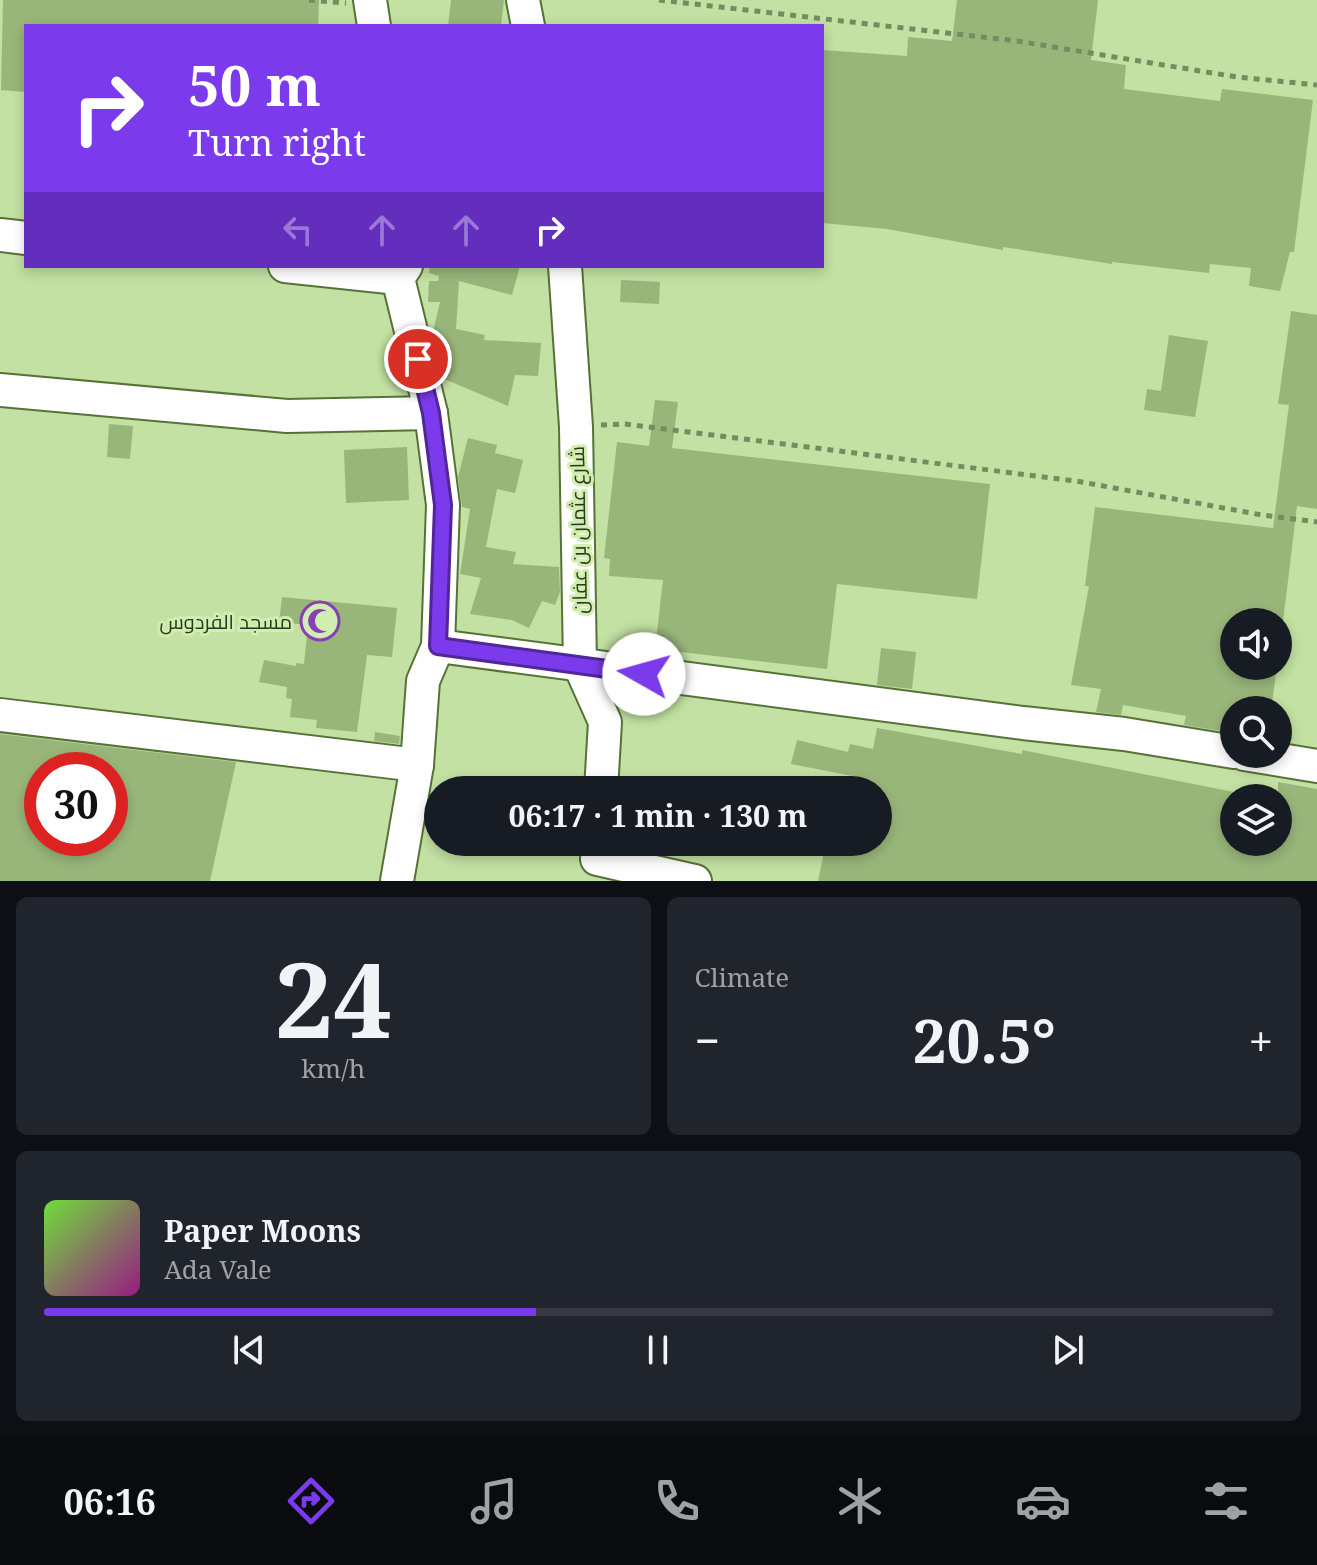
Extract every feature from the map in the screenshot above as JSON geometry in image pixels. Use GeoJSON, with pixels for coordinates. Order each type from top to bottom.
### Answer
{"type":"FeatureCollection","features":[{"type":"Feature","properties":{"kind":"street"},"geometry":{"type":"LineString","coordinates":[[370,0],[374,24]]}},
{"type":"Feature","properties":{"kind":"street"},"geometry":{"type":"LineString","coordinates":[[523,0],[528,24]]}},
{"type":"Feature","properties":{"kind":"street"},"geometry":{"type":"LineString","coordinates":[[0,235],[24,238]]}},
{"type":"Feature","properties":{"kind":"street"},"geometry":{"type":"LineString","coordinates":[[324,268],[402,272],[431,413],[443,505],[438,646],[423,681],[417,765],[397,881]]}},
{"type":"Feature","properties":{"kind":"street","name":"شارع عثمان بن عفان"},"geometry":{"type":"LineString","coordinates":[[565,268],[576,427],[580,666],[605,722],[602,776]]}},
{"type":"Feature","properties":{"kind":"street"},"geometry":{"type":"LineString","coordinates":[[0,390],[287,416],[431,413]]}},
{"type":"Feature","properties":{"kind":"street"},"geometry":{"type":"LineString","coordinates":[[438,646],[1124,734],[1220,750]]}},
{"type":"Feature","properties":{"kind":"street"},"geometry":{"type":"LineString","coordinates":[[0,715],[417,765]]}},
{"type":"Feature","properties":{"kind":"street"},"geometry":{"type":"LineString","coordinates":[[1292,762],[1317,766]]}},
{"type":"Feature","properties":{"kind":"street"},"geometry":{"type":"LineString","coordinates":[[597,861],[695,881]]}},
{"type":"Feature","properties":{"kind":"path"},"geometry":{"type":"LineString","coordinates":[[659,0],[1017,41],[1237,77],[1317,85]]}},
{"type":"Feature","properties":{"kind":"path"},"geometry":{"type":"LineString","coordinates":[[576,427],[625,424],[1060,479],[1317,522]]}},
{"type":"Feature","properties":{"kind":"building"},"geometry":{"type":"Polygon","coordinates":[[[3,0],[319,0],[318,24],[24,24],[24,92],[1,90],[3,0]]]}},
{"type":"Feature","properties":{"kind":"building"},"geometry":{"type":"Polygon","coordinates":[[[451,0],[504,0],[501,24],[448,24],[451,0]]]}},
{"type":"Feature","properties":{"kind":"building"},"geometry":{"type":"Polygon","coordinates":[[[957,0],[1098,0],[1091,60],[1126,65],[1124,89],[1220,101],[1222,89],[1313,100],[1294,252],[1290,252],[1280,291],[1249,286],[1251,268],[1210,264],[1209,273],[1112,264],[1003,247],[1003,250],[887,229],[824,223],[824,50],[907,56],[908,37],[952,41],[957,0]]]}},
{"type":"Feature","properties":{"kind":"building"},"geometry":{"type":"Polygon","coordinates":[[[430,268],[519,268],[512,295],[459,281],[456,329],[485,335],[484,340],[541,343],[538,376],[515,375],[508,406],[442,378],[432,336],[440,302],[428,302],[429,281],[438,281],[439,276],[429,273],[430,268]]]}},
{"type":"Feature","properties":{"kind":"building"},"geometry":{"type":"Polygon","coordinates":[[[621,280],[660,282],[659,304],[620,302],[621,280]]]}},
{"type":"Feature","properties":{"kind":"building"},"geometry":{"type":"Polygon","coordinates":[[[1291,311],[1317,315],[1317,509],[1297,506],[1285,608],[1220,608],[1220,680],[1275,680],[1273,696],[1220,696],[1220,731],[1184,725],[1186,716],[1123,705],[1121,715],[1096,712],[1101,689],[1071,685],[1089,586],[1085,586],[1095,507],[1273,528],[1289,405],[1278,404],[1291,311]]]}},
{"type":"Feature","properties":{"kind":"building"},"geometry":{"type":"Polygon","coordinates":[[[1169,335],[1208,341],[1195,417],[1144,410],[1147,389],[1161,391],[1169,335]]]}},
{"type":"Feature","properties":{"kind":"building"},"geometry":{"type":"Polygon","coordinates":[[[655,400],[678,402],[672,448],[990,484],[977,599],[837,584],[827,669],[655,649],[663,580],[609,576],[610,559],[604,558],[617,442],[649,446],[655,400]]]}},
{"type":"Feature","properties":{"kind":"building"},"geometry":{"type":"Polygon","coordinates":[[[109,424],[133,426],[130,459],[107,457],[109,424]]]}},
{"type":"Feature","properties":{"kind":"building"},"geometry":{"type":"Polygon","coordinates":[[[468,438],[497,445],[495,453],[523,460],[515,493],[497,489],[486,547],[516,552],[513,564],[559,567],[560,592],[555,605],[542,601],[529,628],[512,620],[470,614],[481,578],[460,574],[470,509],[462,507],[458,477],[468,438]]]}},
{"type":"Feature","properties":{"kind":"building"},"geometry":{"type":"Polygon","coordinates":[[[407,447],[409,500],[346,503],[344,450],[407,447]]]}},
{"type":"Feature","properties":{"kind":"building"},"geometry":{"type":"Polygon","coordinates":[[[282,597],[397,608],[392,657],[367,655],[357,732],[316,728],[317,720],[290,717],[292,699],[286,698],[287,687],[259,682],[264,660],[296,666],[296,663],[304,664],[308,625],[279,622],[282,597]]]}},
{"type":"Feature","properties":{"kind":"building"},"geometry":{"type":"Polygon","coordinates":[[[881,648],[916,652],[912,689],[877,685],[881,648]]]}},
{"type":"Feature","properties":{"kind":"building"},"geometry":{"type":"Polygon","coordinates":[[[877,728],[1022,754],[1022,750],[1220,789],[1220,856],[1292,856],[1292,785],[1317,789],[1317,881],[818,881],[823,856],[892,856],[892,776],[853,776],[791,764],[797,740],[848,752],[850,744],[873,749],[877,728]]]}},
{"type":"Feature","properties":{"kind":"building"},"geometry":{"type":"Polygon","coordinates":[[[375,732],[400,736],[399,744],[374,741],[375,732]]]}},
{"type":"Feature","properties":{"kind":"building"},"geometry":{"type":"Polygon","coordinates":[[[0,734],[236,762],[210,881],[0,881],[0,734]]]}},
{"type":"Feature","properties":{"kind":"place","name":"مسجد الفردوس"},"geometry":{"type":"Point","coordinates":[320,621]}},
{"type":"Feature","properties":{"kind":"route"},"geometry":{"type":"LineString","coordinates":[[418,359],[431,413],[443,505],[438,646],[644,674]]}}]}
